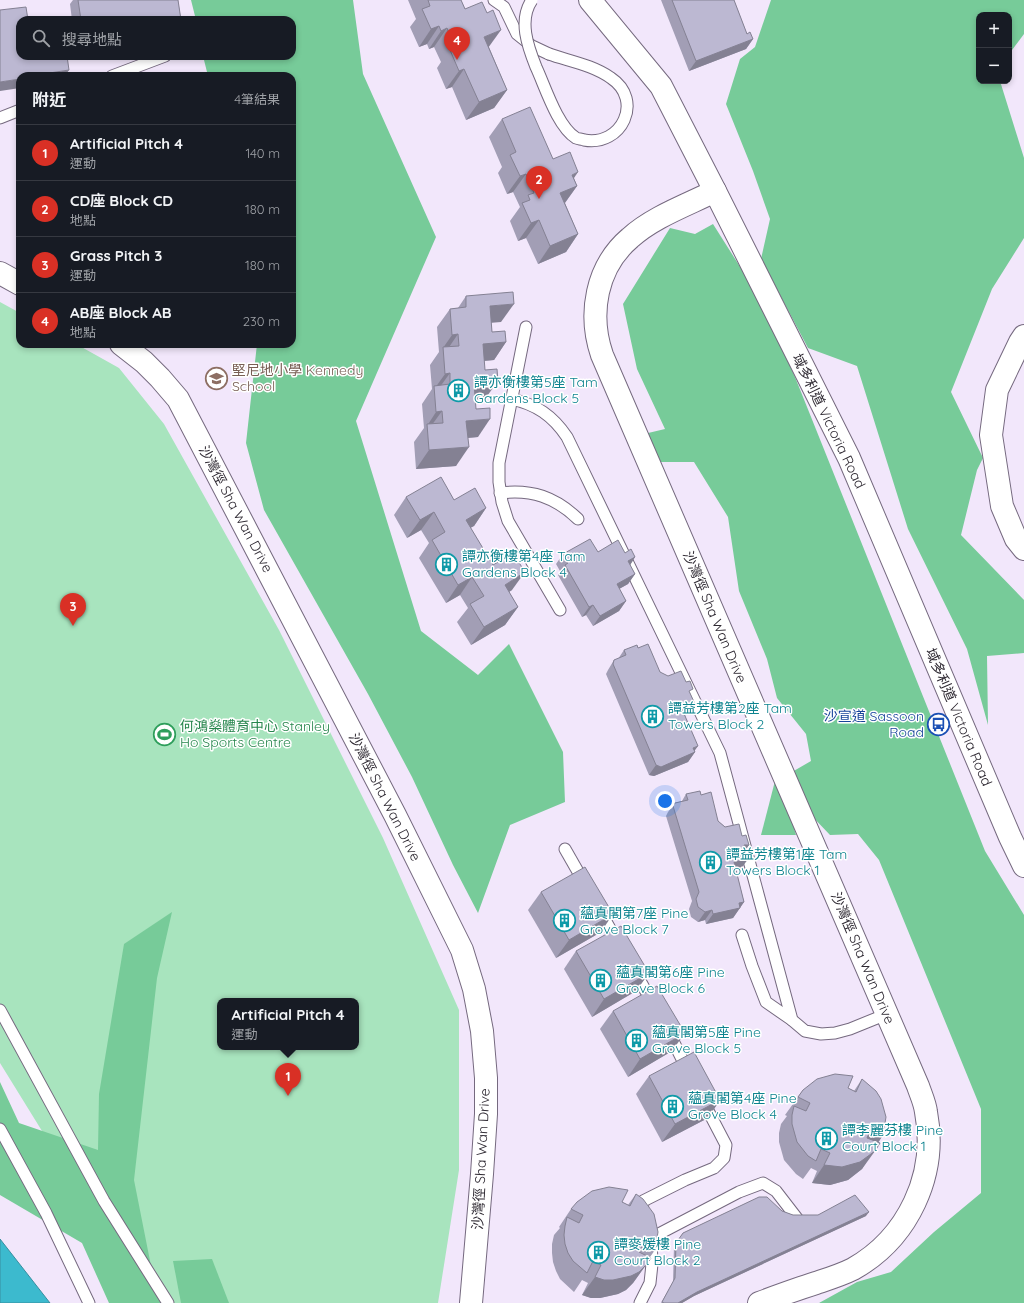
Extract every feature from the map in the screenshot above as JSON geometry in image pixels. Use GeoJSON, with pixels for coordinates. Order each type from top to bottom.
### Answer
{"type":"FeatureCollection","features":[{"type":"Feature","properties":{"kind":"street","name":"域多利道 Victoria Road"},"geometry":{"type":"LineString","coordinates":[[590,0],[661,86],[849,458],[1007,830],[1024,866]]}},
{"type":"Feature","properties":{"kind":"street","name":"沙灣徑 Sha Wan Drive"},"geometry":{"type":"LineString","coordinates":[[715,191],[652,222],[626,242],[614,256],[602,278],[597,292],[595,319],[597,343],[918,1086],[926,1111],[928,1130],[928,1152],[925,1174],[919,1193],[899,1230],[884,1245],[852,1269],[834,1277],[759,1303]]}},
{"type":"Feature","properties":{"kind":"street"},"geometry":{"type":"LineString","coordinates":[[0,272],[16,282]]}},
{"type":"Feature","properties":{"kind":"street"},"geometry":{"type":"LineString","coordinates":[[1024,336],[997,390],[991,435],[1002,506],[1016,540],[1024,549]]}},
{"type":"Feature","properties":{"kind":"street","name":"沙灣徑 Sha Wan Drive"},"geometry":{"type":"LineString","coordinates":[[126,348],[144,362],[178,399],[395,815],[462,950],[474,988],[482,1031],[486,1085],[486,1114],[482,1174],[471,1303]]}},
{"type":"Feature","properties":{"kind":"lane"},"geometry":{"type":"LineString","coordinates":[[494,0],[504,8],[517,34],[532,46],[549,54],[591,68],[611,78],[622,88],[627,102],[627,114],[623,125],[611,136],[593,142],[576,138],[562,124],[534,63],[525,35],[525,20],[528,5],[532,0]]}},
{"type":"Feature","properties":{"kind":"lane"},"geometry":{"type":"LineString","coordinates":[[123,72],[154,60]]}},
{"type":"Feature","properties":{"kind":"lane"},"geometry":{"type":"LineString","coordinates":[[0,118],[16,112]]}},
{"type":"Feature","properties":{"kind":"lane"},"geometry":{"type":"LineString","coordinates":[[526,327],[499,462],[498,482],[508,522],[560,610]]}},
{"type":"Feature","properties":{"kind":"lane"},"geometry":{"type":"LineString","coordinates":[[512,399],[523,401],[544,411],[553,419],[567,437],[720,753],[792,1020]]}},
{"type":"Feature","properties":{"kind":"lane"},"geometry":{"type":"LineString","coordinates":[[500,493],[514,491],[529,492],[542,496],[556,501],[578,519]]}},
{"type":"Feature","properties":{"kind":"lane"},"geometry":{"type":"LineString","coordinates":[[565,849],[588,891]]}},
{"type":"Feature","properties":{"kind":"lane"},"geometry":{"type":"LineString","coordinates":[[596,904],[661,1018],[726,1146],[724,1158],[714,1168],[685,1180],[643,1201],[642,1215],[651,1238],[652,1264],[650,1282],[640,1303]]}},
{"type":"Feature","properties":{"kind":"lane"},"geometry":{"type":"LineString","coordinates":[[742,935],[766,1002],[805,1031],[821,1034],[835,1033],[850,1029],[887,1014]]}},
{"type":"Feature","properties":{"kind":"lane"},"geometry":{"type":"LineString","coordinates":[[0,1010],[104,1201],[168,1303]]}},
{"type":"Feature","properties":{"kind":"lane"},"geometry":{"type":"LineString","coordinates":[[0,1129],[46,1214],[89,1303]]}},
{"type":"Feature","properties":{"kind":"lane"},"geometry":{"type":"LineString","coordinates":[[651,1238],[739,1192],[763,1183],[776,1191],[804,1228]]}},
{"type":"Feature","properties":{"kind":"green space"},"geometry":{"type":"Polygon","coordinates":[[[191,0],[353,0],[363,74],[436,237],[356,421],[421,631],[478,675],[509,644],[563,752],[565,802],[510,825],[478,913],[453,865],[412,777],[368,694],[264,510],[246,443],[257,348],[296,348],[296,72],[207,72],[204,60],[296,60],[296,16],[195,16],[191,0]]]}},
{"type":"Feature","properties":{"kind":"green space"},"geometry":{"type":"Polygon","coordinates":[[[771,0],[1024,0],[1024,34],[1012,50],[1012,12],[976,12],[976,84],[1001,84],[1024,158],[1024,238],[992,289],[951,392],[983,458],[977,470],[961,535],[1024,600],[1024,653],[987,656],[988,725],[967,649],[908,529],[857,366],[808,348],[761,259],[770,219],[753,171],[726,104],[740,59],[755,47],[771,0]]]}},
{"type":"Feature","properties":{"kind":"green space"},"geometry":{"type":"Polygon","coordinates":[[[713,224],[756,292],[795,377],[985,851],[1024,915],[1024,1303],[819,1303],[857,1282],[891,1272],[934,1232],[981,1193],[981,1109],[879,860],[858,834],[830,835],[810,814],[792,772],[811,761],[806,734],[777,698],[767,659],[739,591],[728,517],[694,462],[639,462],[627,438],[665,429],[637,369],[623,304],[670,228],[695,234],[713,224]]]}},
{"type":"Feature","properties":{"kind":"green space","name":"何鴻燊體育中心 Stanley Ho Sports Centre"},"geometry":{"type":"Polygon","coordinates":[[[0,302],[16,311],[16,348],[83,348],[119,368],[164,424],[279,630],[383,838],[459,1010],[459,1170],[438,1303],[127,1303],[42,1131],[0,1063],[0,302]]]}},
{"type":"Feature","properties":{"kind":"green space"},"geometry":{"type":"Polygon","coordinates":[[[780,779],[796,835],[761,835],[775,781],[780,779]]]}},
{"type":"Feature","properties":{"kind":"green space"},"geometry":{"type":"Polygon","coordinates":[[[172,912],[157,978],[134,1180],[154,1281],[164,1303],[109,1303],[82,1243],[0,1195],[0,1082],[19,1123],[98,1150],[99,1094],[124,944],[172,912]]]}},
{"type":"Feature","properties":{"kind":"green space"},"geometry":{"type":"Polygon","coordinates":[[[212,1259],[229,1303],[181,1303],[173,1261],[212,1259]]]}},
{"type":"Feature","properties":{"kind":"water"},"geometry":{"type":"Polygon","coordinates":[[[0,1239],[50,1303],[0,1303],[0,1239]]]}},
{"type":"Feature","properties":{"kind":"building"},"geometry":{"type":"Polygon","coordinates":[[[78,0],[178,0],[180,16],[80,16],[78,0]]]}},
{"type":"Feature","properties":{"kind":"building"},"geometry":{"type":"Polygon","coordinates":[[[428,0],[461,0],[465,9],[482,2],[487,13],[493,10],[501,30],[484,37],[507,90],[479,102],[464,69],[459,71],[450,50],[455,47],[447,28],[441,31],[439,26],[431,29],[422,9],[430,6],[428,0]]]}},
{"type":"Feature","properties":{"kind":"building"},"geometry":{"type":"Polygon","coordinates":[[[672,0],[734,0],[747,34],[750,32],[753,39],[696,61],[672,0]]]}},
{"type":"Feature","properties":{"kind":"building"},"geometry":{"type":"Polygon","coordinates":[[[26,7],[27,16],[16,16],[16,60],[68,60],[69,70],[56,72],[16,72],[16,80],[0,82],[0,10],[26,7]]]}},
{"type":"Feature","properties":{"kind":"building"},"geometry":{"type":"Polygon","coordinates":[[[530,107],[553,159],[570,152],[578,172],[572,175],[577,186],[560,193],[578,234],[550,246],[539,220],[531,223],[522,203],[530,200],[528,195],[534,193],[526,174],[520,176],[510,155],[516,152],[502,119],[530,107]]]}},
{"type":"Feature","properties":{"kind":"building","name":"譚亦衡樓第5座 Tam Gardens Block 5"},"geometry":{"type":"Polygon","coordinates":[[[513,292],[514,304],[490,306],[492,332],[505,331],[506,342],[483,344],[485,370],[497,369],[498,381],[474,383],[476,409],[490,408],[490,419],[466,421],[469,447],[429,450],[427,424],[443,423],[442,411],[436,412],[434,386],[450,384],[450,373],[445,374],[443,347],[459,346],[458,334],[452,335],[450,309],[466,307],[466,296],[513,292]]]}},
{"type":"Feature","properties":{"kind":"building"},"geometry":{"type":"Polygon","coordinates":[[[441,477],[454,500],[475,488],[486,508],[466,520],[493,565],[513,553],[525,572],[505,585],[518,607],[484,627],[470,604],[484,596],[472,577],[458,585],[432,540],[445,532],[434,512],[420,520],[406,497],[441,477]]]}},
{"type":"Feature","properties":{"kind":"building"},"geometry":{"type":"Polygon","coordinates":[[[590,539],[598,552],[618,540],[625,553],[631,549],[635,557],[628,561],[635,574],[617,584],[626,601],[600,616],[593,605],[589,607],[565,565],[568,563],[563,554],[590,539]]]}},
{"type":"Feature","properties":{"kind":"building","name":"譚益芳樓第2座 Tam Towers Block 2"},"geometry":{"type":"Polygon","coordinates":[[[648,644],[660,672],[668,676],[681,671],[686,682],[690,681],[693,689],[689,691],[695,704],[682,709],[698,746],[693,748],[695,752],[661,767],[656,765],[613,664],[614,660],[626,655],[624,650],[637,645],[638,648],[648,644]]]}},
{"type":"Feature","properties":{"kind":"building","name":"譚益芳樓第1座 Tam Towers Block 1"},"geometry":{"type":"Polygon","coordinates":[[[700,791],[701,795],[711,792],[718,821],[725,827],[739,824],[742,836],[746,835],[749,845],[744,845],[748,859],[734,862],[744,902],[739,903],[740,908],[713,914],[712,910],[705,912],[698,907],[696,899],[699,892],[673,806],[675,803],[688,800],[686,794],[700,791]]]}},
{"type":"Feature","properties":{"kind":"building"},"geometry":{"type":"Polygon","coordinates":[[[585,867],[613,914],[569,940],[541,892],[585,867]]]}},
{"type":"Feature","properties":{"kind":"building"},"geometry":{"type":"Polygon","coordinates":[[[621,926],[649,973],[604,999],[576,951],[621,926]]]}},
{"type":"Feature","properties":{"kind":"building"},"geometry":{"type":"Polygon","coordinates":[[[657,986],[685,1033],[640,1059],[613,1011],[657,986]]]}},
{"type":"Feature","properties":{"kind":"building"},"geometry":{"type":"Polygon","coordinates":[[[694,1052],[720,1100],[675,1124],[649,1076],[694,1052]]]}},
{"type":"Feature","properties":{"kind":"building","name":"譚李麗芬樓 Pine Court Block 1"},"geometry":{"type":"Polygon","coordinates":[[[835,1074],[853,1076],[848,1088],[856,1092],[862,1079],[876,1091],[881,1099],[886,1117],[883,1135],[871,1129],[867,1138],[880,1143],[875,1151],[860,1162],[842,1167],[824,1165],[830,1153],[821,1149],[816,1161],[808,1156],[797,1142],[792,1124],[794,1106],[806,1111],[810,1103],[798,1097],[803,1090],[817,1079],[835,1074]]]}},
{"type":"Feature","properties":{"kind":"building","name":"譚麥媛樓 Pine Court Block 2"},"geometry":{"type":"Polygon","coordinates":[[[609,1187],[628,1190],[622,1202],[630,1206],[636,1194],[643,1199],[654,1214],[658,1232],[655,1250],[643,1244],[639,1252],[651,1258],[639,1272],[631,1276],[613,1280],[604,1280],[595,1277],[601,1265],[593,1261],[587,1273],[573,1261],[568,1253],[564,1235],[567,1217],[579,1223],[583,1215],[571,1209],[577,1202],[592,1191],[609,1187]]]}},
{"type":"Feature","properties":{"kind":"building"},"geometry":{"type":"Polygon","coordinates":[[[855,1195],[869,1212],[697,1292],[678,1303],[662,1302],[675,1278],[676,1243],[683,1233],[759,1197],[767,1197],[782,1211],[793,1215],[818,1215],[855,1195]]]}},
{"type":"Feature","properties":{"kind":"place","name":"AB座 Block AB"},"geometry":{"type":"Point","coordinates":[457,60]}},
{"type":"Feature","properties":{"kind":"place","name":"CD座 Block CD"},"geometry":{"type":"Point","coordinates":[539,199]}},
{"type":"Feature","properties":{"kind":"place","name":"堅尼地小學 Kennedy School"},"geometry":{"type":"Point","coordinates":[217,378]}},
{"type":"Feature","properties":{"kind":"place","name":"譚亦衡樓第5座 Tam Gardens Block 5"},"geometry":{"type":"Point","coordinates":[458,390]}},
{"type":"Feature","properties":{"kind":"place","name":"譚亦衡樓第4座 Tam Gardens Block 4"},"geometry":{"type":"Point","coordinates":[446,564]}},
{"type":"Feature","properties":{"kind":"place","name":"Grass Pitch 3"},"geometry":{"type":"Point","coordinates":[73,626]}},
{"type":"Feature","properties":{"kind":"place","name":"譚益芳樓第2座 Tam Towers Block 2"},"geometry":{"type":"Point","coordinates":[653,716]}},
{"type":"Feature","properties":{"kind":"place","name":"沙宣道 Sassoon Road"},"geometry":{"type":"Point","coordinates":[939,724]}},
{"type":"Feature","properties":{"kind":"place","name":"何鴻燊體育中心 Stanley Ho Sports Centre"},"geometry":{"type":"Point","coordinates":[165,734]}},
{"type":"Feature","properties":{"kind":"place","name":"譚益芳樓第1座 Tam Towers Block 1"},"geometry":{"type":"Point","coordinates":[710,862]}},
{"type":"Feature","properties":{"kind":"place","name":"蘊真閣第7座 Pine Grove Block 7"},"geometry":{"type":"Point","coordinates":[564,921]}},
{"type":"Feature","properties":{"kind":"place","name":"蘊真閣第6座 Pine Grove Block 6"},"geometry":{"type":"Point","coordinates":[600,980]}},
{"type":"Feature","properties":{"kind":"place","name":"蘊真閣第5座 Pine Grove Block 5"},"geometry":{"type":"Point","coordinates":[636,1040]}},
{"type":"Feature","properties":{"kind":"place","name":"Artificial Pitch 4"},"geometry":{"type":"Point","coordinates":[288,1096]}},
{"type":"Feature","properties":{"kind":"place","name":"蘊真閣第4座 Pine Grove Block 4"},"geometry":{"type":"Point","coordinates":[672,1106]}},
{"type":"Feature","properties":{"kind":"place","name":"譚李麗芬樓 Pine Court Block 1"},"geometry":{"type":"Point","coordinates":[826,1138]}},
{"type":"Feature","properties":{"kind":"place","name":"譚麥媛樓 Pine Court Block 2"},"geometry":{"type":"Point","coordinates":[599,1252]}}]}
